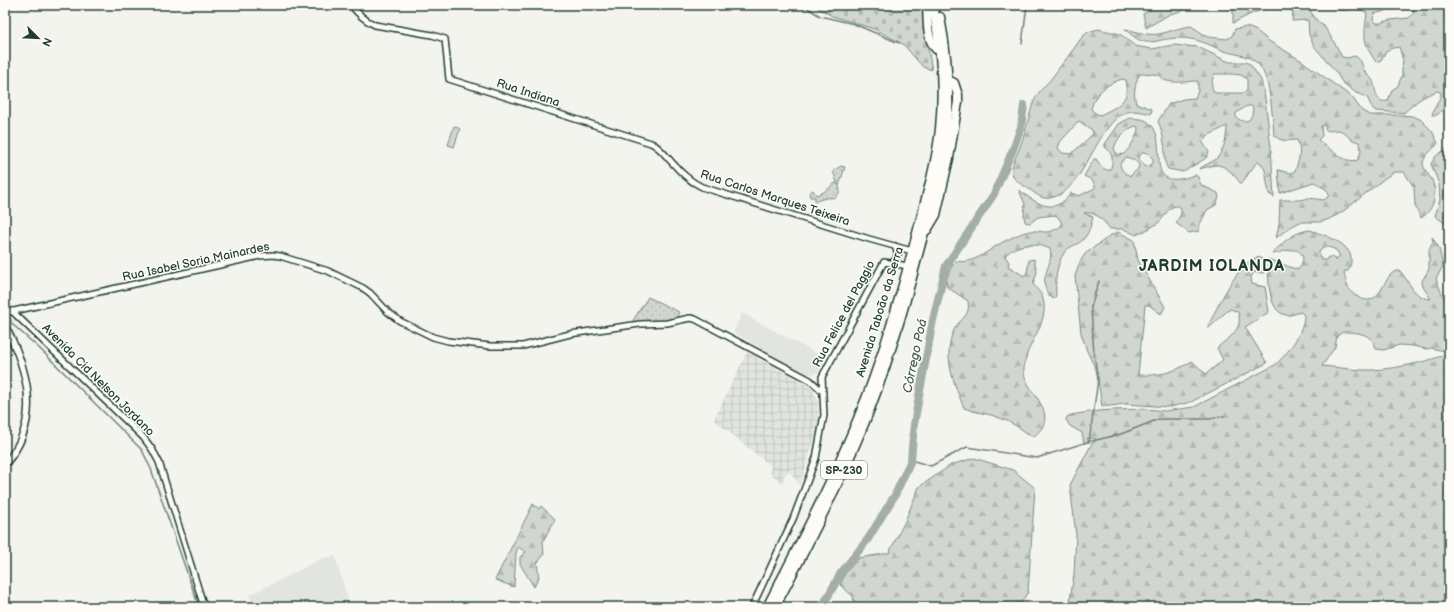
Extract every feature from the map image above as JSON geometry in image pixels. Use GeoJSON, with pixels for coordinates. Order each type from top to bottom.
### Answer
{"type":"FeatureCollection","features":[{"type":"Feature","properties":{"kind":"highway"},"geometry":{"type":"LineString","coordinates":[[926,5],[932,45],[936,50],[943,49]]}},
{"type":"Feature","properties":{"kind":"highway","name":"Avenida Taboão da Serra"},"geometry":{"type":"LineString","coordinates":[[933,5],[943,49]]}},
{"type":"Feature","properties":{"kind":"highway","name":"Avenida Taboão da Serra"},"geometry":{"type":"LineString","coordinates":[[775,607],[846,466],[875,395],[898,327],[922,240],[941,164],[948,113],[946,76],[938,5]]}},
{"type":"Feature","properties":{"kind":"highway","name":"Avenida Taboão da Serra"},"geometry":{"type":"LineString","coordinates":[[767,607],[828,486],[864,404],[879,364],[908,266],[937,149],[946,76]]}},
{"type":"Feature","properties":{"kind":"main road"},"geometry":{"type":"LineString","coordinates":[[5,326],[16,347],[24,370],[27,386],[28,416],[23,437],[14,454],[5,464]]}},
{"type":"Feature","properties":{"kind":"street","name":"Rua Indiana"},"geometry":{"type":"LineString","coordinates":[[351,5],[366,20],[375,25],[432,35],[445,39],[449,78],[601,127]]}},
{"type":"Feature","properties":{"kind":"street","name":"Rua Carlos Marques Teixeira"},"geometry":{"type":"LineString","coordinates":[[601,127],[655,144],[684,176],[690,181],[702,186],[869,239],[912,251]]}},
{"type":"Feature","properties":{"kind":"street"},"geometry":{"type":"LineString","coordinates":[[895,246],[898,254],[892,263],[908,266]]}},
{"type":"Feature","properties":{"kind":"street","name":"Rua Isabel Soria Mainardes"},"geometry":{"type":"LineString","coordinates":[[9,312],[260,256],[273,255],[313,265],[355,283],[370,293],[388,312],[400,321],[433,337],[448,341],[490,346],[523,346],[570,334],[640,324],[667,323],[690,318],[696,319],[813,382]]}},
{"type":"Feature","properties":{"kind":"street","name":"Rua Felice del Paggio"},"geometry":{"type":"LineString","coordinates":[[822,377],[884,262],[892,263]]}},
{"type":"Feature","properties":{"kind":"street","name":"Avenida Cid Nelson Jordano"},"geometry":{"type":"LineString","coordinates":[[9,312],[132,426],[152,449],[159,462],[204,607]]}},
{"type":"Feature","properties":{"kind":"street"},"geometry":{"type":"LineString","coordinates":[[752,607],[793,519],[816,458],[824,415],[822,377],[813,382],[822,390]]}},
{"type":"Feature","properties":{"kind":"shaded area"},"geometry":{"type":"Polygon","coordinates":[[[742,313],[825,358],[819,371],[815,374],[805,374],[733,332],[742,313]]]}},
{"type":"Feature","properties":{"kind":"shaded area"},"geometry":{"type":"Polygon","coordinates":[[[747,352],[807,385],[813,390],[818,400],[819,420],[817,431],[800,485],[789,471],[783,477],[785,479],[782,483],[769,472],[771,466],[714,420],[747,352]]]}},
{"type":"Feature","properties":{"kind":"shaded area"},"geometry":{"type":"Polygon","coordinates":[[[335,556],[348,599],[347,605],[341,607],[255,607],[253,604],[249,595],[322,558],[335,556]]]}},
{"type":"Feature","properties":{"kind":"green space"},"geometry":{"type":"Polygon","coordinates":[[[813,5],[922,5],[923,21],[932,70],[923,67],[903,44],[874,29],[832,16],[813,5]]]}},
{"type":"Feature","properties":{"kind":"green space"},"geometry":{"type":"Polygon","coordinates":[[[1157,5],[1205,5],[1170,14],[1146,28],[1143,14],[1157,5]]]}},
{"type":"Feature","properties":{"kind":"green space"},"geometry":{"type":"Polygon","coordinates":[[[1226,5],[1306,5],[1318,22],[1324,26],[1342,57],[1347,58],[1355,56],[1359,59],[1365,72],[1373,81],[1378,98],[1388,101],[1392,90],[1398,86],[1402,75],[1403,60],[1399,47],[1387,50],[1381,60],[1376,62],[1368,49],[1365,39],[1367,13],[1360,10],[1338,10],[1335,5],[1449,5],[1449,107],[1445,107],[1437,115],[1432,115],[1441,93],[1438,91],[1420,100],[1404,113],[1376,111],[1372,108],[1367,97],[1356,93],[1342,82],[1336,72],[1314,46],[1309,35],[1308,20],[1292,21],[1293,11],[1269,8],[1253,13],[1233,23],[1233,10],[1226,5]],[[1403,6],[1374,14],[1373,19],[1376,23],[1381,23],[1390,20],[1409,18],[1413,14],[1414,10],[1403,6]]]}},
{"type":"Feature","properties":{"kind":"green space"},"geometry":{"type":"Polygon","coordinates":[[[1191,26],[1208,37],[1227,39],[1232,36],[1235,29],[1247,27],[1257,31],[1269,41],[1302,61],[1352,97],[1362,111],[1370,115],[1400,115],[1412,116],[1420,119],[1432,131],[1438,143],[1427,155],[1423,163],[1425,170],[1432,180],[1435,191],[1434,201],[1429,211],[1421,218],[1415,206],[1414,187],[1404,172],[1394,172],[1341,213],[1319,222],[1300,222],[1276,238],[1279,224],[1280,200],[1300,200],[1308,198],[1324,200],[1329,195],[1327,190],[1314,182],[1280,193],[1278,170],[1290,173],[1295,171],[1299,159],[1299,144],[1297,140],[1281,140],[1274,134],[1268,85],[1261,68],[1256,62],[1245,56],[1224,51],[1191,39],[1178,38],[1144,42],[1133,36],[1125,29],[1146,34],[1155,34],[1191,26]],[[1323,125],[1321,126],[1322,136],[1318,140],[1342,158],[1352,161],[1358,160],[1361,151],[1360,143],[1351,139],[1342,131],[1328,131],[1323,125]]]}},
{"type":"Feature","properties":{"kind":"green space"},"geometry":{"type":"Polygon","coordinates":[[[1098,29],[1120,34],[1135,46],[1152,49],[1173,45],[1198,47],[1229,62],[1245,62],[1250,64],[1261,80],[1265,98],[1271,148],[1274,197],[1269,194],[1265,170],[1261,163],[1257,162],[1241,184],[1230,171],[1223,166],[1215,165],[1199,169],[1219,156],[1224,144],[1227,126],[1207,136],[1202,141],[1209,152],[1207,157],[1203,160],[1183,172],[1168,169],[1166,166],[1165,146],[1158,121],[1169,104],[1183,99],[1195,98],[1198,91],[1198,81],[1171,82],[1166,81],[1159,75],[1149,74],[1139,75],[1135,96],[1136,103],[1152,109],[1151,114],[1130,111],[1116,118],[1098,142],[1082,171],[1072,184],[1062,193],[1050,198],[1044,198],[1018,182],[1012,173],[1013,166],[1034,101],[1082,37],[1088,32],[1098,29]],[[1214,74],[1212,86],[1215,93],[1243,93],[1247,91],[1247,79],[1241,75],[1214,74]],[[1122,79],[1107,86],[1095,98],[1091,109],[1095,113],[1100,115],[1106,112],[1117,106],[1124,98],[1127,87],[1126,80],[1122,79]],[[1247,106],[1236,113],[1236,117],[1247,121],[1252,115],[1253,108],[1251,106],[1247,106]],[[1079,121],[1060,142],[1058,148],[1062,153],[1071,154],[1093,134],[1092,130],[1079,121]]]}},
{"type":"Feature","properties":{"kind":"green space"},"geometry":{"type":"Polygon","coordinates":[[[1130,118],[1142,119],[1148,122],[1155,130],[1158,141],[1161,172],[1167,178],[1177,179],[1195,175],[1198,177],[1201,185],[1218,193],[1219,197],[1216,205],[1207,210],[1199,226],[1199,231],[1189,233],[1176,223],[1181,212],[1179,206],[1169,209],[1161,221],[1136,235],[1124,229],[1110,229],[1096,215],[1084,213],[1093,217],[1090,229],[1081,242],[1070,247],[1061,258],[1057,273],[1056,296],[1053,299],[1047,292],[1045,286],[1046,274],[1051,255],[1050,249],[1038,245],[1026,245],[1015,248],[1005,256],[1009,262],[1008,266],[1024,276],[1027,272],[1029,260],[1034,259],[1037,272],[1033,284],[1043,299],[1043,317],[1028,351],[1024,369],[1025,377],[1029,386],[1040,402],[1044,411],[1045,419],[1042,428],[1033,437],[1017,426],[1004,420],[964,408],[953,379],[949,359],[949,349],[954,330],[968,311],[969,306],[968,301],[947,287],[946,280],[952,265],[956,261],[970,261],[1000,243],[1024,232],[1047,232],[1060,227],[1062,224],[1059,218],[1055,215],[1038,217],[1030,223],[1025,222],[1025,204],[1019,190],[1038,203],[1052,206],[1065,200],[1071,193],[1079,196],[1095,188],[1092,180],[1084,176],[1094,159],[1096,159],[1104,168],[1110,170],[1112,157],[1110,152],[1105,147],[1105,144],[1119,124],[1130,118]],[[1135,126],[1125,132],[1116,142],[1114,150],[1119,155],[1124,154],[1133,142],[1138,130],[1138,127],[1135,126]],[[1143,152],[1138,158],[1146,167],[1153,163],[1153,159],[1148,153],[1143,152]],[[1126,157],[1120,164],[1122,170],[1130,176],[1138,169],[1139,165],[1135,160],[1126,157]]]}},
{"type":"Feature","properties":{"kind":"green space"},"geometry":{"type":"Polygon","coordinates":[[[454,126],[460,129],[454,147],[448,145],[454,126]]]}},
{"type":"Feature","properties":{"kind":"green space"},"geometry":{"type":"Polygon","coordinates":[[[1449,147],[1449,226],[1435,216],[1440,200],[1439,184],[1431,164],[1436,156],[1449,147]]]}},
{"type":"Feature","properties":{"kind":"green space"},"geometry":{"type":"Polygon","coordinates":[[[841,166],[845,167],[839,186],[840,191],[837,196],[815,202],[815,197],[810,197],[809,193],[813,190],[816,195],[824,192],[835,183],[838,185],[833,171],[841,166]]]}},
{"type":"Feature","properties":{"kind":"green space"},"geometry":{"type":"Polygon","coordinates":[[[1310,230],[1325,235],[1341,243],[1347,249],[1351,262],[1348,271],[1344,271],[1345,279],[1351,292],[1365,300],[1376,296],[1390,275],[1399,271],[1404,275],[1416,293],[1425,298],[1431,299],[1423,287],[1422,281],[1429,269],[1429,250],[1433,241],[1432,237],[1439,248],[1443,266],[1436,279],[1443,297],[1449,300],[1449,607],[1069,607],[1074,574],[1076,535],[1070,485],[1092,443],[1094,443],[1096,439],[1087,438],[1089,442],[1084,443],[1082,433],[1070,426],[1066,420],[1067,417],[1089,412],[1112,410],[1146,409],[1165,411],[1194,407],[1275,365],[1290,349],[1298,336],[1304,315],[1301,312],[1286,315],[1275,307],[1270,291],[1268,259],[1298,270],[1303,259],[1300,252],[1296,250],[1288,250],[1272,254],[1280,245],[1293,235],[1310,230]],[[1329,247],[1323,248],[1319,252],[1319,256],[1322,260],[1332,257],[1336,261],[1340,256],[1336,250],[1329,247]],[[1343,332],[1337,336],[1335,347],[1322,366],[1362,370],[1393,368],[1447,354],[1445,351],[1431,348],[1426,349],[1399,345],[1384,350],[1376,349],[1371,340],[1363,334],[1343,332]]]}},
{"type":"Feature","properties":{"kind":"green space"},"geometry":{"type":"Polygon","coordinates":[[[1118,232],[1134,240],[1138,260],[1165,307],[1161,314],[1149,305],[1145,305],[1138,375],[1166,373],[1192,361],[1206,374],[1223,360],[1217,348],[1234,333],[1237,328],[1239,324],[1238,312],[1231,309],[1208,329],[1208,326],[1229,286],[1236,276],[1251,260],[1259,257],[1263,260],[1264,273],[1254,272],[1251,277],[1252,284],[1265,287],[1269,312],[1245,327],[1267,363],[1191,402],[1170,407],[1125,404],[1102,407],[1097,372],[1087,351],[1081,333],[1075,276],[1080,262],[1085,254],[1111,235],[1118,232]]]}},
{"type":"Feature","properties":{"kind":"green space"},"geometry":{"type":"Polygon","coordinates":[[[648,297],[679,312],[675,321],[632,322],[648,297]]]}},
{"type":"Feature","properties":{"kind":"green space"},"geometry":{"type":"Polygon","coordinates":[[[974,458],[1013,470],[1035,488],[1028,592],[1018,607],[855,607],[853,596],[840,585],[846,572],[859,558],[889,553],[905,521],[919,487],[951,465],[974,458]]]}},
{"type":"Feature","properties":{"kind":"green space"},"geometry":{"type":"Polygon","coordinates":[[[533,504],[539,509],[541,506],[555,519],[543,541],[544,555],[537,563],[539,577],[534,587],[520,564],[520,557],[526,552],[518,547],[516,553],[514,587],[495,580],[533,504]]]}},
{"type":"Feature","properties":{"kind":"waterway"},"geometry":{"type":"LineString","coordinates":[[803,5],[820,16],[854,24],[899,43]]}},
{"type":"Feature","properties":{"kind":"waterway"},"geometry":{"type":"LineString","coordinates":[[1022,44],[1027,5]]}},
{"type":"Feature","properties":{"kind":"waterway","name":"Córrego Poá"},"geometry":{"type":"LineString","coordinates":[[822,607],[841,573],[868,539],[895,495],[911,460],[914,424],[933,320],[946,266],[994,194],[1021,127],[1024,105]]}},
{"type":"Feature","properties":{"kind":"waterway"},"geometry":{"type":"LineString","coordinates":[[1089,442],[1098,380],[1094,354],[1091,307],[1099,281]]}},
{"type":"Feature","properties":{"kind":"waterway"},"geometry":{"type":"LineString","coordinates":[[5,312],[11,323]]}},
{"type":"Feature","properties":{"kind":"waterway"},"geometry":{"type":"LineString","coordinates":[[11,323],[39,348],[142,450],[151,469],[199,607]]}},
{"type":"Feature","properties":{"kind":"waterway"},"geometry":{"type":"LineString","coordinates":[[911,460],[931,466],[967,447],[1037,458],[1084,443],[1121,434],[1159,419],[1209,419],[1224,416]]}},
{"type":"Feature","properties":{"kind":"district","name":"JARDIM IOLANDA"},"geometry":{"type":"Point","coordinates":[1212,266]}}]}
